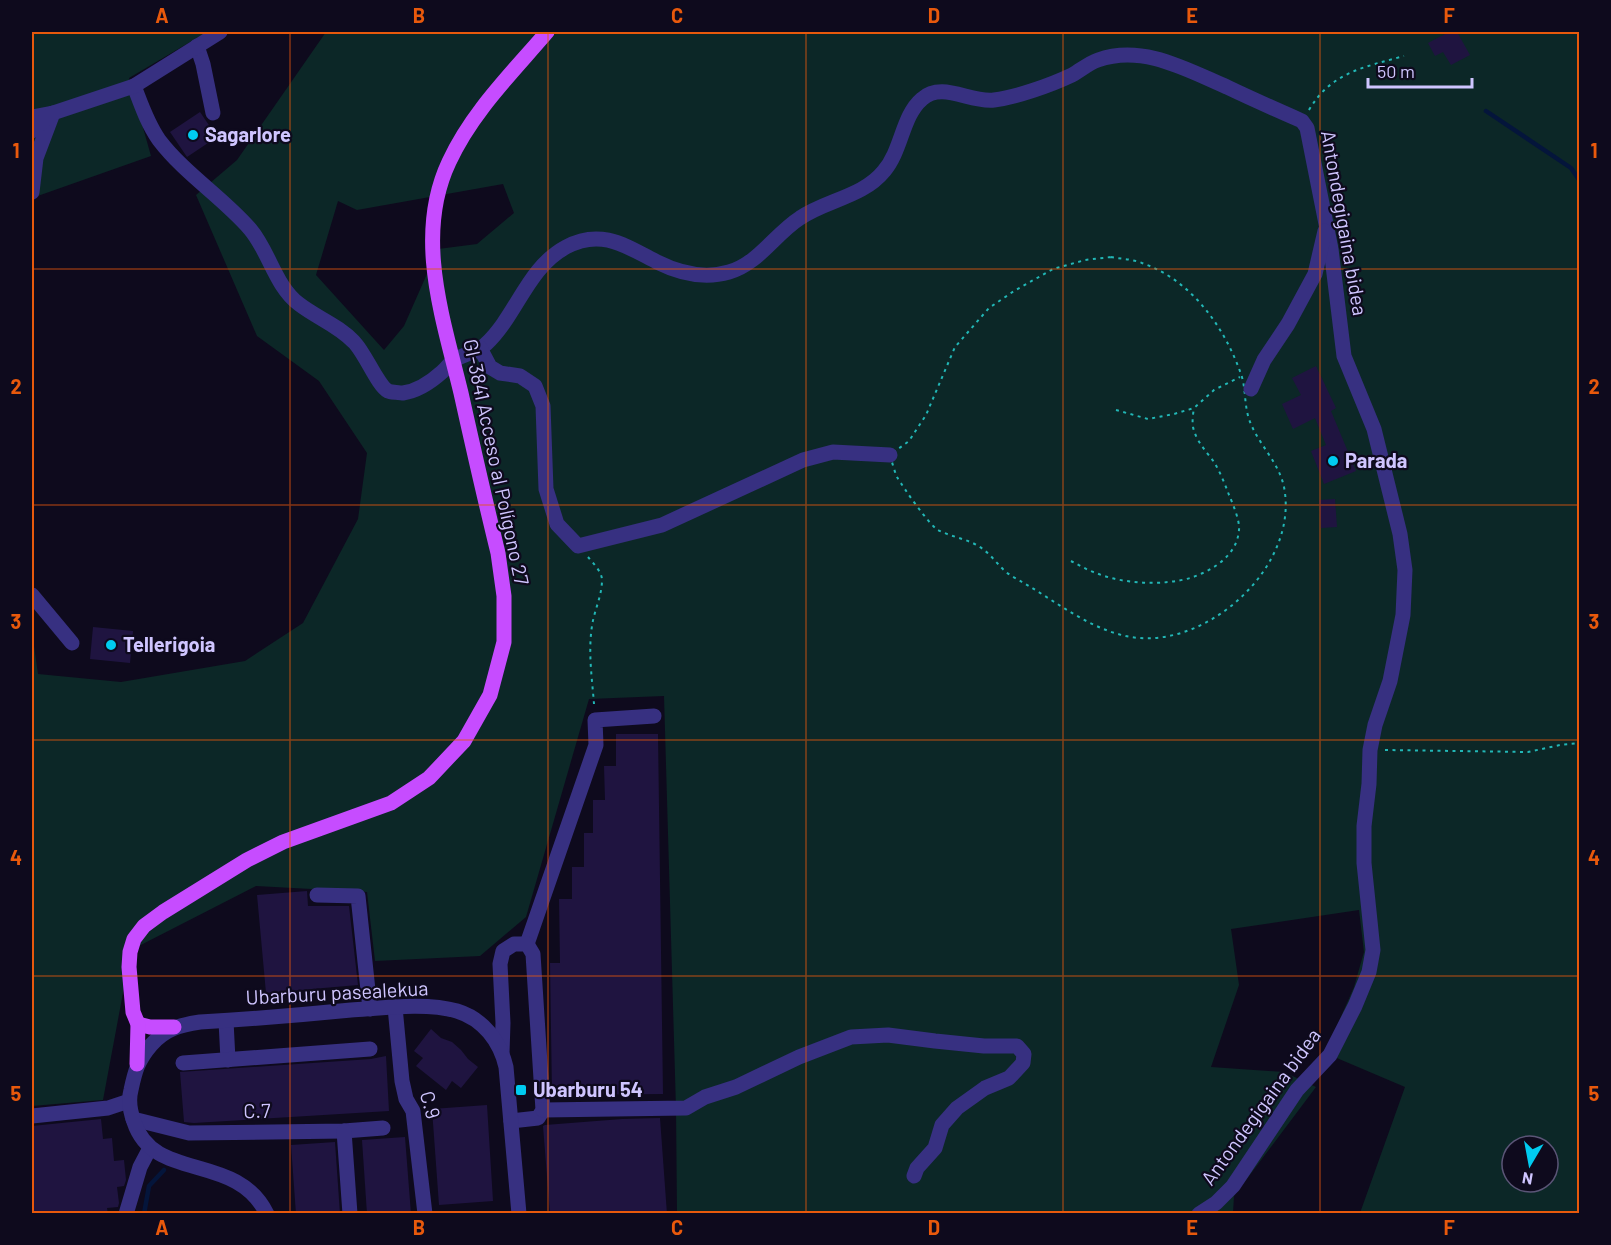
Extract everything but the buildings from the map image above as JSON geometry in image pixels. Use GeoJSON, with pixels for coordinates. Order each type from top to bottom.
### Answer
{"type":"FeatureCollection","features":[{"type":"Feature","properties":{"kind":"main road","name":"GI-3841 Acceso al Polígono 27"},"geometry":{"type":"LineString","coordinates":[[138,1023],[133,1012],[129,967],[134,939],[144,926],[247,861],[283,842],[391,803],[429,778],[464,741],[490,695],[504,642],[504,596],[498,553],[436,289],[432,242],[434,217],[438,192],[448,163],[466,131],[488,100],[547,32]]}},
{"type":"Feature","properties":{"kind":"main road","name":"Ubarburu pasealekua"},"geometry":{"type":"LineString","coordinates":[[137,1064],[138,1023],[150,1027],[174,1028]]}},
{"type":"Feature","properties":{"kind":"street"},"geometry":{"type":"LineString","coordinates":[[32,117],[53,113],[134,86],[220,32]]}},
{"type":"Feature","properties":{"kind":"street"},"geometry":{"type":"LineString","coordinates":[[197,46],[213,113]]}},
{"type":"Feature","properties":{"kind":"street","name":"Antondegigaina bidea"},"geometry":{"type":"LineString","coordinates":[[134,86],[147,120],[159,140],[193,177],[252,231],[285,288],[297,303],[336,326],[356,344],[370,364],[378,381],[388,391],[402,393],[420,387],[445,370],[453,361],[486,344],[509,317],[545,262],[567,247],[590,238],[612,240],[638,250],[660,264],[688,273],[711,277],[734,271],[754,260],[777,236],[801,216],[867,186],[883,173],[895,156],[910,115],[920,99],[934,91],[980,100],[994,100],[1041,88],[1098,60],[1120,56],[1147,56],[1173,63],[1302,121],[1308,128],[1326,225],[1344,356],[1374,429],[1400,534],[1405,570],[1403,615],[1390,681],[1375,725],[1370,750],[1364,826],[1364,863],[1373,950],[1369,972],[1330,1055],[1297,1090],[1233,1186],[1216,1203],[1199,1214]]}},
{"type":"Feature","properties":{"kind":"street"},"geometry":{"type":"LineString","coordinates":[[32,131],[53,113]]}},
{"type":"Feature","properties":{"kind":"street"},"geometry":{"type":"LineString","coordinates":[[32,192],[36,158],[53,113]]}},
{"type":"Feature","properties":{"kind":"street"},"geometry":{"type":"LineString","coordinates":[[1246,382],[1288,324],[1315,274],[1326,225]]}},
{"type":"Feature","properties":{"kind":"street"},"geometry":{"type":"LineString","coordinates":[[480,348],[490,367],[500,373],[520,375],[535,386],[543,406],[546,489],[557,524],[578,546],[662,525],[803,460],[833,452],[890,455]]}},
{"type":"Feature","properties":{"kind":"street"},"geometry":{"type":"LineString","coordinates":[[32,595],[72,643]]}},
{"type":"Feature","properties":{"kind":"street"},"geometry":{"type":"LineString","coordinates":[[527,944],[596,745],[595,720],[654,716]]}},
{"type":"Feature","properties":{"kind":"street"},"geometry":{"type":"LineString","coordinates":[[317,895],[358,896],[370,1009]]}},
{"type":"Feature","properties":{"kind":"street"},"geometry":{"type":"LineString","coordinates":[[502,1053],[500,964],[503,951],[514,944],[527,944]]}},
{"type":"Feature","properties":{"kind":"street"},"geometry":{"type":"LineString","coordinates":[[511,1121],[538,1118],[543,1110],[533,954],[527,944]]}},
{"type":"Feature","properties":{"kind":"street","name":"Ubarburu pasealekua"},"geometry":{"type":"LineString","coordinates":[[150,1148],[137,1132],[129,1101],[137,1064],[153,1043],[174,1028],[200,1022],[395,1007],[434,1007],[458,1011],[487,1030],[502,1053],[506,1067],[519,1214]]}},
{"type":"Feature","properties":{"kind":"street","name":"C.9"},"geometry":{"type":"LineString","coordinates":[[395,1007],[402,1082],[406,1099],[413,1111],[425,1214]]}},
{"type":"Feature","properties":{"kind":"street"},"geometry":{"type":"LineString","coordinates":[[226,1021],[228,1060]]}},
{"type":"Feature","properties":{"kind":"street"},"geometry":{"type":"LineString","coordinates":[[543,1110],[686,1108],[799,1057],[851,1037],[888,1035],[984,1046],[1017,1047],[1024,1054],[1023,1063],[1010,1078],[985,1088],[957,1108],[942,1125],[935,1148],[917,1168],[914,1176]]}},
{"type":"Feature","properties":{"kind":"street"},"geometry":{"type":"LineString","coordinates":[[183,1063],[370,1049]]}},
{"type":"Feature","properties":{"kind":"street"},"geometry":{"type":"LineString","coordinates":[[32,1116],[108,1108],[129,1101]]}},
{"type":"Feature","properties":{"kind":"street","name":"C.7"},"geometry":{"type":"LineString","coordinates":[[133,1119],[189,1133],[344,1131],[383,1128]]}},
{"type":"Feature","properties":{"kind":"street"},"geometry":{"type":"LineString","coordinates":[[344,1131],[350,1214]]}},
{"type":"Feature","properties":{"kind":"street"},"geometry":{"type":"LineString","coordinates":[[126,1214],[140,1167],[150,1148],[172,1160],[207,1169],[243,1184],[255,1195],[267,1214]]}},
{"type":"Feature","properties":{"kind":"path"},"geometry":{"type":"LineString","coordinates":[[1302,121],[1326,87],[1342,75],[1404,56]]}},
{"type":"Feature","properties":{"kind":"path"},"geometry":{"type":"LineString","coordinates":[[1111,257],[1140,262],[1165,273],[1204,307],[1219,328],[1246,382],[1244,402],[1249,420],[1284,485],[1286,506],[1283,531],[1274,553],[1259,578],[1220,616],[1191,630],[1165,637],[1140,638],[1109,632],[1090,623],[1007,573],[983,549],[936,530],[896,475],[890,455],[909,441],[926,415],[955,347],[989,308],[1053,269],[1085,260],[1111,257]]}},
{"type":"Feature","properties":{"kind":"path"},"geometry":{"type":"LineString","coordinates":[[1116,410],[1148,419],[1174,414],[1194,408],[1214,390],[1246,382]]}},
{"type":"Feature","properties":{"kind":"path"},"geometry":{"type":"LineString","coordinates":[[1071,561],[1096,574],[1132,582],[1151,583],[1175,582],[1204,574],[1225,560],[1236,544],[1239,528],[1224,481],[1200,445],[1193,427],[1194,408]]}},
{"type":"Feature","properties":{"kind":"path"},"geometry":{"type":"LineString","coordinates":[[578,546],[602,578],[590,645],[595,720]]}},
{"type":"Feature","properties":{"kind":"path"},"geometry":{"type":"LineString","coordinates":[[1370,750],[1528,752],[1580,743]]}},
{"type":"Feature","properties":{"kind":"green space"},"geometry":{"type":"Polygon","coordinates":[[[32,32],[207,32],[129,78],[151,156],[32,198],[32,32]]]}},
{"type":"Feature","properties":{"kind":"green space"},"geometry":{"type":"Polygon","coordinates":[[[326,32],[482,32],[486,34],[489,32],[1579,32],[1579,1213],[1360,1213],[1405,1087],[1325,1053],[1354,987],[1364,952],[1359,910],[1231,929],[1239,985],[1211,1067],[1284,1072],[1316,1087],[1234,1196],[1233,1213],[677,1213],[664,696],[589,699],[526,917],[480,956],[375,961],[367,892],[256,886],[131,950],[103,1100],[32,1106],[32,632],[38,674],[121,682],[245,661],[303,623],[358,519],[367,453],[319,381],[257,336],[196,195],[237,160],[326,32]],[[503,184],[357,210],[338,201],[316,275],[384,350],[404,326],[438,249],[477,244],[514,213],[503,184]]]}},
{"type":"Feature","properties":{"kind":"waterway"},"geometry":{"type":"LineString","coordinates":[[1486,111],[1571,168],[1580,181]]}},
{"type":"Feature","properties":{"kind":"waterway"},"geometry":{"type":"LineString","coordinates":[[144,1214],[149,1186],[164,1170]]}},
{"type":"Feature","properties":{"kind":"place","name":"Sagarlore"},"geometry":{"type":"Point","coordinates":[193,135]}},
{"type":"Feature","properties":{"kind":"place","name":"Parada"},"geometry":{"type":"Point","coordinates":[1333,461]}},
{"type":"Feature","properties":{"kind":"place","name":"Tellerigoia"},"geometry":{"type":"Point","coordinates":[111,645]}},
{"type":"Feature","properties":{"kind":"place","name":"Ubarburu 54"},"geometry":{"type":"Point","coordinates":[521,1090]}}]}
